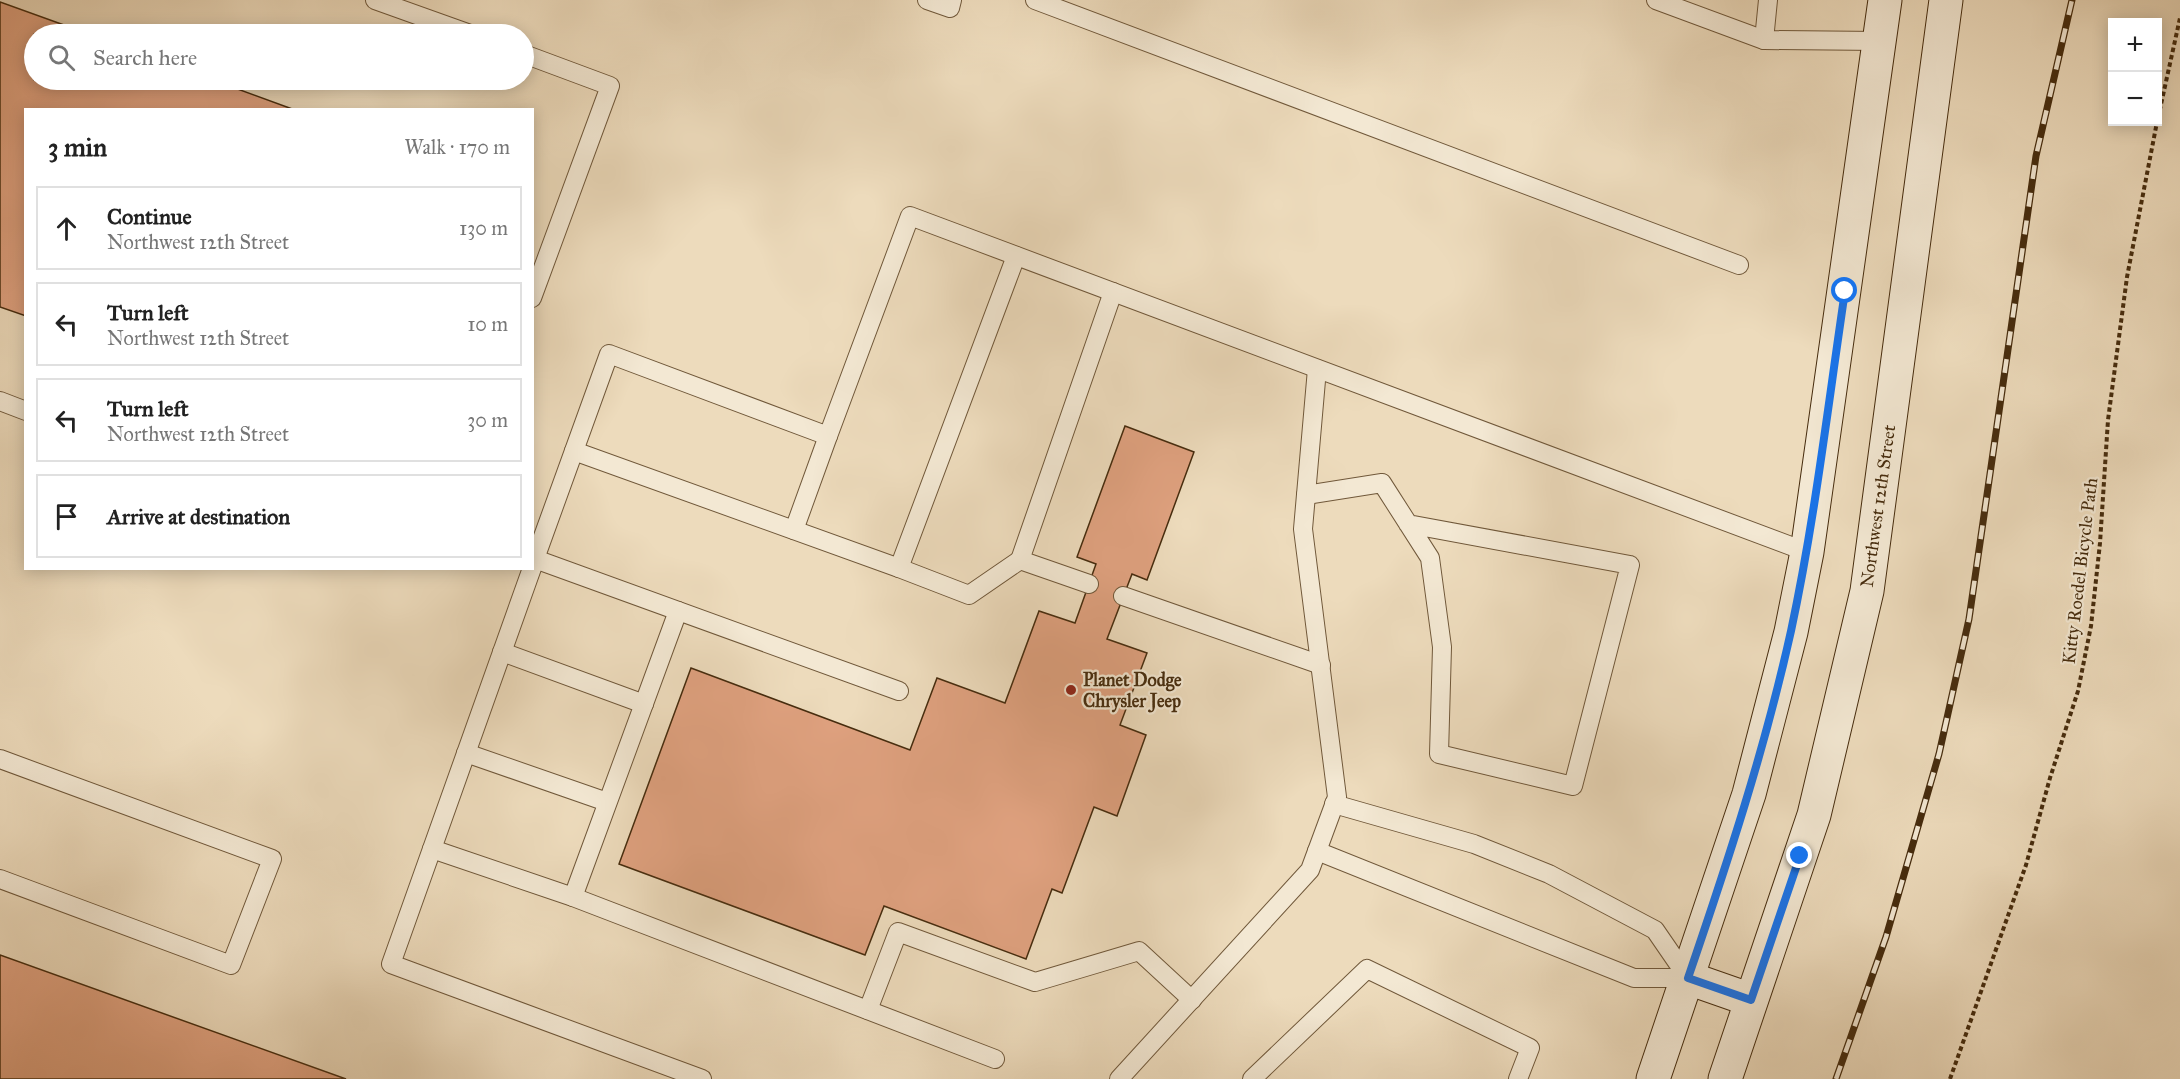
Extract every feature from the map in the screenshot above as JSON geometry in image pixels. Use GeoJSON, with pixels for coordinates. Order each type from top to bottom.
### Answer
{"type":"FeatureCollection","features":[{"type":"Feature","properties":{"kind":"main road"},"geometry":{"type":"LineString","coordinates":[[1653,1079],[1749,794],[1791,632],[1807,552],[1885,0]]}},
{"type":"Feature","properties":{"kind":"main road","name":"Northwest 12th Street"},"geometry":{"type":"LineString","coordinates":[[1725,1079],[1814,815],[1867,591],[1946,0]]}},
{"type":"Feature","properties":{"kind":"main road"},"geometry":{"type":"LineString","coordinates":[[1688,978],[1751,1000]]}},
{"type":"Feature","properties":{"kind":"lane"},"geometry":{"type":"LineString","coordinates":[[375,0],[442,24]]}},
{"type":"Feature","properties":{"kind":"lane"},"geometry":{"type":"LineString","coordinates":[[927,0],[950,8],[952,0]]}},
{"type":"Feature","properties":{"kind":"lane"},"geometry":{"type":"LineString","coordinates":[[1035,0],[1739,265]]}},
{"type":"Feature","properties":{"kind":"lane"},"geometry":{"type":"LineString","coordinates":[[1656,0],[1764,40],[1880,41]]}},
{"type":"Feature","properties":{"kind":"lane"},"geometry":{"type":"LineString","coordinates":[[1764,40],[1768,0]]}},
{"type":"Feature","properties":{"kind":"lane"},"geometry":{"type":"LineString","coordinates":[[534,58],[610,86],[534,293]]}},
{"type":"Feature","properties":{"kind":"lane"},"geometry":{"type":"LineString","coordinates":[[794,530],[910,216],[1807,552]]}},
{"type":"Feature","properties":{"kind":"lane"},"geometry":{"type":"LineString","coordinates":[[899,568],[1016,256]]}},
{"type":"Feature","properties":{"kind":"lane"},"geometry":{"type":"LineString","coordinates":[[574,451],[969,595],[1020,560],[1113,292]]}},
{"type":"Feature","properties":{"kind":"lane"},"geometry":{"type":"LineString","coordinates":[[534,562],[609,354],[828,436]]}},
{"type":"Feature","properties":{"kind":"lane"},"geometry":{"type":"LineString","coordinates":[[1119,1079],[1310,870],[1337,797],[1304,529],[1317,369]]}},
{"type":"Feature","properties":{"kind":"lane"},"geometry":{"type":"LineString","coordinates":[[0,401],[24,410]]}},
{"type":"Feature","properties":{"kind":"lane"},"geometry":{"type":"LineString","coordinates":[[1306,495],[1382,483],[1408,524],[1430,558],[1442,647],[1439,754],[1573,786],[1630,565],[1408,524]]}},
{"type":"Feature","properties":{"kind":"lane"},"geometry":{"type":"LineString","coordinates":[[1020,560],[1089,584]]}},
{"type":"Feature","properties":{"kind":"lane"},"geometry":{"type":"LineString","coordinates":[[534,565],[678,611],[899,691]]}},
{"type":"Feature","properties":{"kind":"lane"},"geometry":{"type":"LineString","coordinates":[[531,570],[391,964],[702,1079]]}},
{"type":"Feature","properties":{"kind":"lane"},"geometry":{"type":"LineString","coordinates":[[1123,596],[1321,665]]}},
{"type":"Feature","properties":{"kind":"lane"},"geometry":{"type":"LineString","coordinates":[[573,897],[678,611]]}},
{"type":"Feature","properties":{"kind":"lane"},"geometry":{"type":"LineString","coordinates":[[502,652],[644,704]]}},
{"type":"Feature","properties":{"kind":"lane"},"geometry":{"type":"LineString","coordinates":[[466,753],[607,802]]}},
{"type":"Feature","properties":{"kind":"lane"},"geometry":{"type":"LineString","coordinates":[[0,759],[272,859],[231,965],[0,879]]}},
{"type":"Feature","properties":{"kind":"lane"},"geometry":{"type":"LineString","coordinates":[[1334,804],[1474,844],[1549,874],[1655,930],[1688,978]]}},
{"type":"Feature","properties":{"kind":"lane"},"geometry":{"type":"LineString","coordinates":[[432,849],[573,897],[995,1059]]}},
{"type":"Feature","properties":{"kind":"lane"},"geometry":{"type":"LineString","coordinates":[[1317,851],[1634,978],[1688,978]]}},
{"type":"Feature","properties":{"kind":"lane"},"geometry":{"type":"LineString","coordinates":[[868,1011],[898,932],[1035,982],[1139,951],[1192,1000]]}},
{"type":"Feature","properties":{"kind":"lane"},"geometry":{"type":"LineString","coordinates":[[1252,1079],[1367,969],[1530,1048],[1518,1079]]}},
{"type":"Feature","properties":{"kind":"path","name":"Kitty Roedel Bicycle Path"},"geometry":{"type":"LineString","coordinates":[[2162,98],[2180,18]]}},
{"type":"Feature","properties":{"kind":"path","name":"Kitty Roedel Bicycle Path"},"geometry":{"type":"LineString","coordinates":[[1950,1079],[2026,865],[2050,778],[2078,691],[2091,626],[2100,543],[2108,420],[2125,289],[2156,126]]}},
{"type":"Feature","properties":{"kind":"building"},"geometry":{"type":"Polygon","coordinates":[[[0,2],[61,24],[24,24],[24,90],[240,90],[290,108],[24,108],[24,315],[0,307],[0,2]]]}},
{"type":"Feature","properties":{"kind":"building","name":"Planet Dodge Chrysler Jeep"},"geometry":{"type":"Polygon","coordinates":[[[1125,426],[1194,452],[1147,580],[1132,574],[1107,639],[1147,653],[1120,725],[1146,735],[1117,816],[1094,807],[1062,893],[1052,889],[1026,959],[884,906],[865,955],[619,864],[691,668],[910,750],[937,678],[1005,703],[1039,611],[1075,623],[1096,564],[1077,557],[1125,426]]]}},
{"type":"Feature","properties":{"kind":"building"},"geometry":{"type":"Polygon","coordinates":[[[0,955],[346,1079],[0,1079],[0,955]]]}},
{"type":"Feature","properties":{"kind":"railway"},"geometry":{"type":"LineString","coordinates":[[1836,1079],[1886,937],[1939,754],[1969,619],[2036,156],[2072,0]]}},
{"type":"Feature","properties":{"kind":"place","name":"Planet Dodge Chrysler Jeep"},"geometry":{"type":"Point","coordinates":[1071,690]}},
{"type":"Feature","properties":{"kind":"route"},"geometry":{"type":"LineString","coordinates":[[1800,856],[1751,1000],[1688,978],[1749,794],[1791,632],[1807,552],[1845,291]]}}]}
